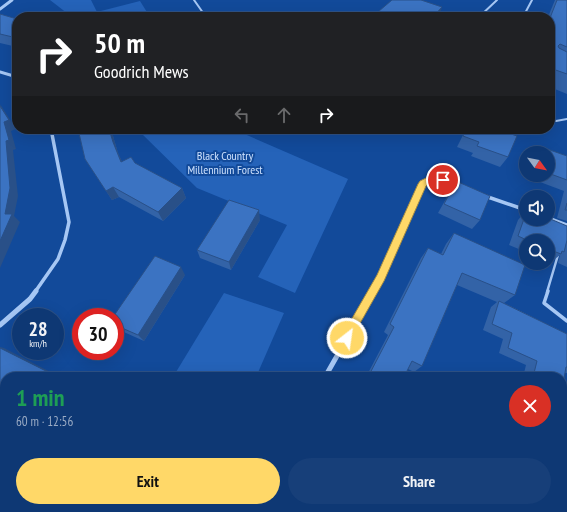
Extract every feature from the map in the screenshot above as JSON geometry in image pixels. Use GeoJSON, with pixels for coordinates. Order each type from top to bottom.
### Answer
{"type":"FeatureCollection","features":[{"type":"Feature","properties":{"kind":"street"},"geometry":{"type":"LineString","coordinates":[[0,9],[12,0]]}},
{"type":"Feature","properties":{"kind":"street"},"geometry":{"type":"LineString","coordinates":[[0,72],[12,76]]}},
{"type":"Feature","properties":{"kind":"street"},"geometry":{"type":"LineString","coordinates":[[0,325],[30,299],[58,259],[65,240],[69,222],[51,134]]}},
{"type":"Feature","properties":{"kind":"street"},"geometry":{"type":"LineString","coordinates":[[328,372],[375,289],[422,184],[432,178],[464,188]]}},
{"type":"Feature","properties":{"kind":"street"},"geometry":{"type":"LineString","coordinates":[[478,193],[519,208]]}},
{"type":"Feature","properties":{"kind":"street"},"geometry":{"type":"LineString","coordinates":[[555,221],[565,225]]}},
{"type":"Feature","properties":{"kind":"lane"},"geometry":{"type":"LineString","coordinates":[[194,0],[202,12]]}},
{"type":"Feature","properties":{"kind":"lane"},"geometry":{"type":"LineString","coordinates":[[484,12],[497,0]]}},
{"type":"Feature","properties":{"kind":"lane"},"geometry":{"type":"LineString","coordinates":[[526,12],[532,0]]}},
{"type":"Feature","properties":{"kind":"lane"},"geometry":{"type":"LineString","coordinates":[[555,121],[567,119]]}},
{"type":"Feature","properties":{"kind":"lane"},"geometry":{"type":"LineString","coordinates":[[562,230],[565,225]]}},
{"type":"Feature","properties":{"kind":"lane"},"geometry":{"type":"LineString","coordinates":[[560,248],[544,303],[567,321]]}},
{"type":"Feature","properties":{"kind":"green space"},"geometry":{"type":"Polygon","coordinates":[[[50,0],[91,0],[97,12],[66,12],[50,0]]]}},
{"type":"Feature","properties":{"kind":"green space"},"geometry":{"type":"Polygon","coordinates":[[[140,1],[147,12],[97,12],[140,1]]]}},
{"type":"Feature","properties":{"kind":"green space","name":"Black Country Millennium Forest"},"geometry":{"type":"Polygon","coordinates":[[[142,134],[244,134],[348,179],[295,293],[258,277],[287,225],[197,188],[142,134]]]}},
{"type":"Feature","properties":{"kind":"green space"},"geometry":{"type":"Polygon","coordinates":[[[224,293],[284,313],[258,372],[176,372],[224,293]]]}},
{"type":"Feature","properties":{"kind":"building"},"geometry":{"type":"Polygon","coordinates":[[[392,0],[421,0],[442,7],[438,12],[378,12],[392,0]]]}},
{"type":"Feature","properties":{"kind":"building"},"geometry":{"type":"Polygon","coordinates":[[[557,0],[567,0],[567,47],[560,44],[558,46],[567,52],[567,74],[555,70],[555,12],[552,12],[557,0]]]}},
{"type":"Feature","properties":{"kind":"building"},"geometry":{"type":"Polygon","coordinates":[[[0,14],[12,18],[12,37],[0,34],[0,14]]]}},
{"type":"Feature","properties":{"kind":"building"},"geometry":{"type":"Polygon","coordinates":[[[0,106],[9,120],[4,122],[9,140],[6,141],[10,188],[5,214],[12,214],[0,241],[0,106]]]}},
{"type":"Feature","properties":{"kind":"building"},"geometry":{"type":"Polygon","coordinates":[[[79,134],[111,134],[121,162],[131,157],[135,163],[182,188],[158,212],[113,187],[106,191],[85,159],[79,134]]]}},
{"type":"Feature","properties":{"kind":"building"},"geometry":{"type":"Polygon","coordinates":[[[464,134],[511,134],[517,136],[508,157],[477,146],[479,142],[463,136],[464,134]]]}},
{"type":"Feature","properties":{"kind":"building"},"geometry":{"type":"Polygon","coordinates":[[[555,152],[567,156],[567,180],[555,176],[555,152]]]}},
{"type":"Feature","properties":{"kind":"building"},"geometry":{"type":"Polygon","coordinates":[[[456,181],[490,196],[480,220],[444,204],[456,181]]]}},
{"type":"Feature","properties":{"kind":"building"},"geometry":{"type":"Polygon","coordinates":[[[229,200],[259,210],[229,262],[197,250],[229,200]]]}},
{"type":"Feature","properties":{"kind":"building"},"geometry":{"type":"Polygon","coordinates":[[[555,221],[567,226],[567,240],[564,252],[562,251],[561,254],[555,252],[555,234],[519,234],[518,236],[521,226],[555,226],[555,221]]]}},
{"type":"Feature","properties":{"kind":"building"},"geometry":{"type":"Polygon","coordinates":[[[454,233],[519,262],[519,270],[523,270],[515,295],[462,273],[422,366],[412,361],[406,372],[371,372],[394,327],[390,324],[428,248],[443,255],[454,233]]]}},
{"type":"Feature","properties":{"kind":"building"},"geometry":{"type":"Polygon","coordinates":[[[155,256],[181,267],[138,335],[124,329],[124,308],[119,308],[155,256]]]}},
{"type":"Feature","properties":{"kind":"building"},"geometry":{"type":"Polygon","coordinates":[[[499,301],[567,334],[567,367],[565,372],[534,372],[537,361],[508,348],[512,333],[492,324],[499,301]]]}},
{"type":"Feature","properties":{"kind":"building"},"geometry":{"type":"Polygon","coordinates":[[[0,348],[12,354],[12,360],[24,360],[48,372],[0,372],[0,348]]]}},
{"type":"Feature","properties":{"kind":"route"},"geometry":{"type":"LineString","coordinates":[[347,338],[375,289],[422,184],[432,178],[443,180]]}}]}
